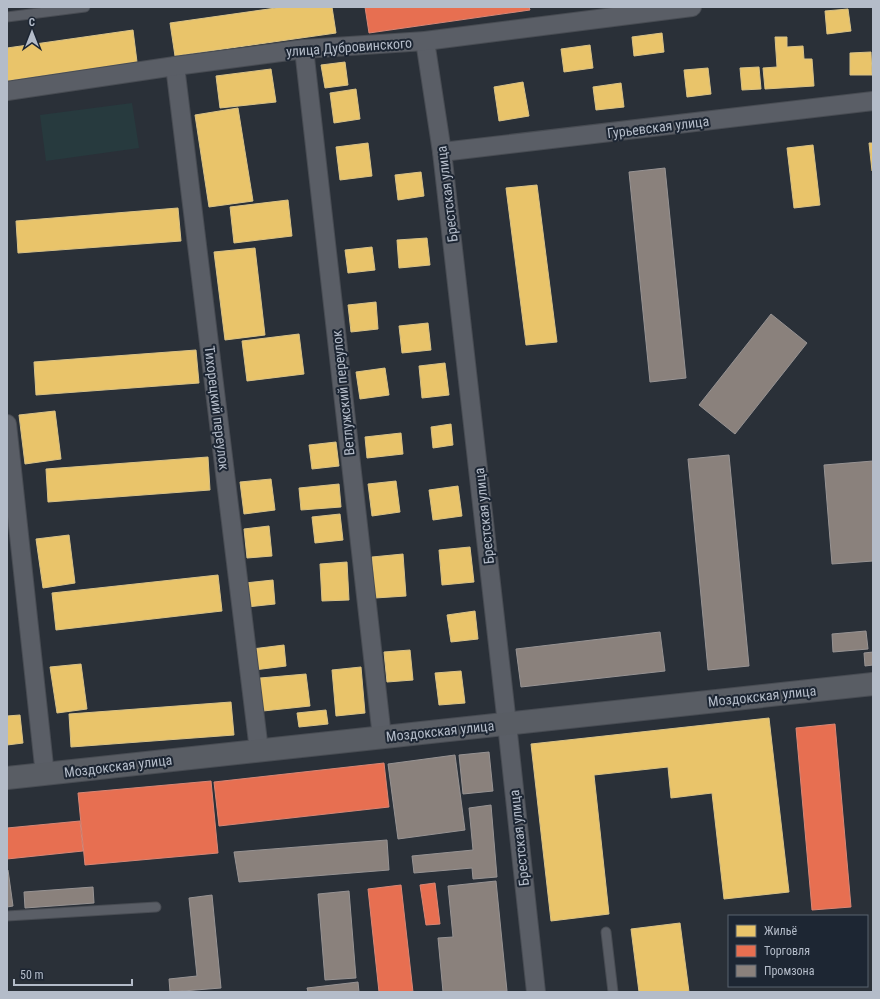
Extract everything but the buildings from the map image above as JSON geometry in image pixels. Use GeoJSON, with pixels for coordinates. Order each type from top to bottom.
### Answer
{"type":"FeatureCollection","features":[{"type":"Feature","properties":{"kind":"main road","name":"Моздокская улица"},"geometry":{"type":"LineString","coordinates":[[7,778],[873,684]]}},
{"type":"Feature","properties":{"kind":"street","name":"улица Дубровинского"},"geometry":{"type":"LineString","coordinates":[[7,91],[175,66],[304,49],[425,41],[692,7]]}},
{"type":"Feature","properties":{"kind":"street","name":"Брестская улица"},"geometry":{"type":"LineString","coordinates":[[425,41],[442,152],[536,992]]}},
{"type":"Feature","properties":{"kind":"street","name":"Ветлужский переулок"},"geometry":{"type":"LineString","coordinates":[[304,49],[382,737]]}},
{"type":"Feature","properties":{"kind":"street","name":"Тихорецкий переулок"},"geometry":{"type":"LineString","coordinates":[[175,66],[259,750]]}},
{"type":"Feature","properties":{"kind":"street","name":"Гурьевская улица"},"geometry":{"type":"LineString","coordinates":[[442,152],[873,101]]}},
{"type":"Feature","properties":{"kind":"street"},"geometry":{"type":"LineString","coordinates":[[7,424],[45,775]]}},
{"type":"Feature","properties":{"kind":"lane"},"geometry":{"type":"LineString","coordinates":[[7,17],[85,7]]}},
{"type":"Feature","properties":{"kind":"lane"},"geometry":{"type":"LineString","coordinates":[[7,916],[156,907]]}},
{"type":"Feature","properties":{"kind":"lane"},"geometry":{"type":"LineString","coordinates":[[606,932],[613,992]]}},
{"type":"Feature","properties":{"kind":"green space"},"geometry":{"type":"Polygon","coordinates":[[[132,103],[139,148],[46,161],[40,115],[132,103]]]}}]}
